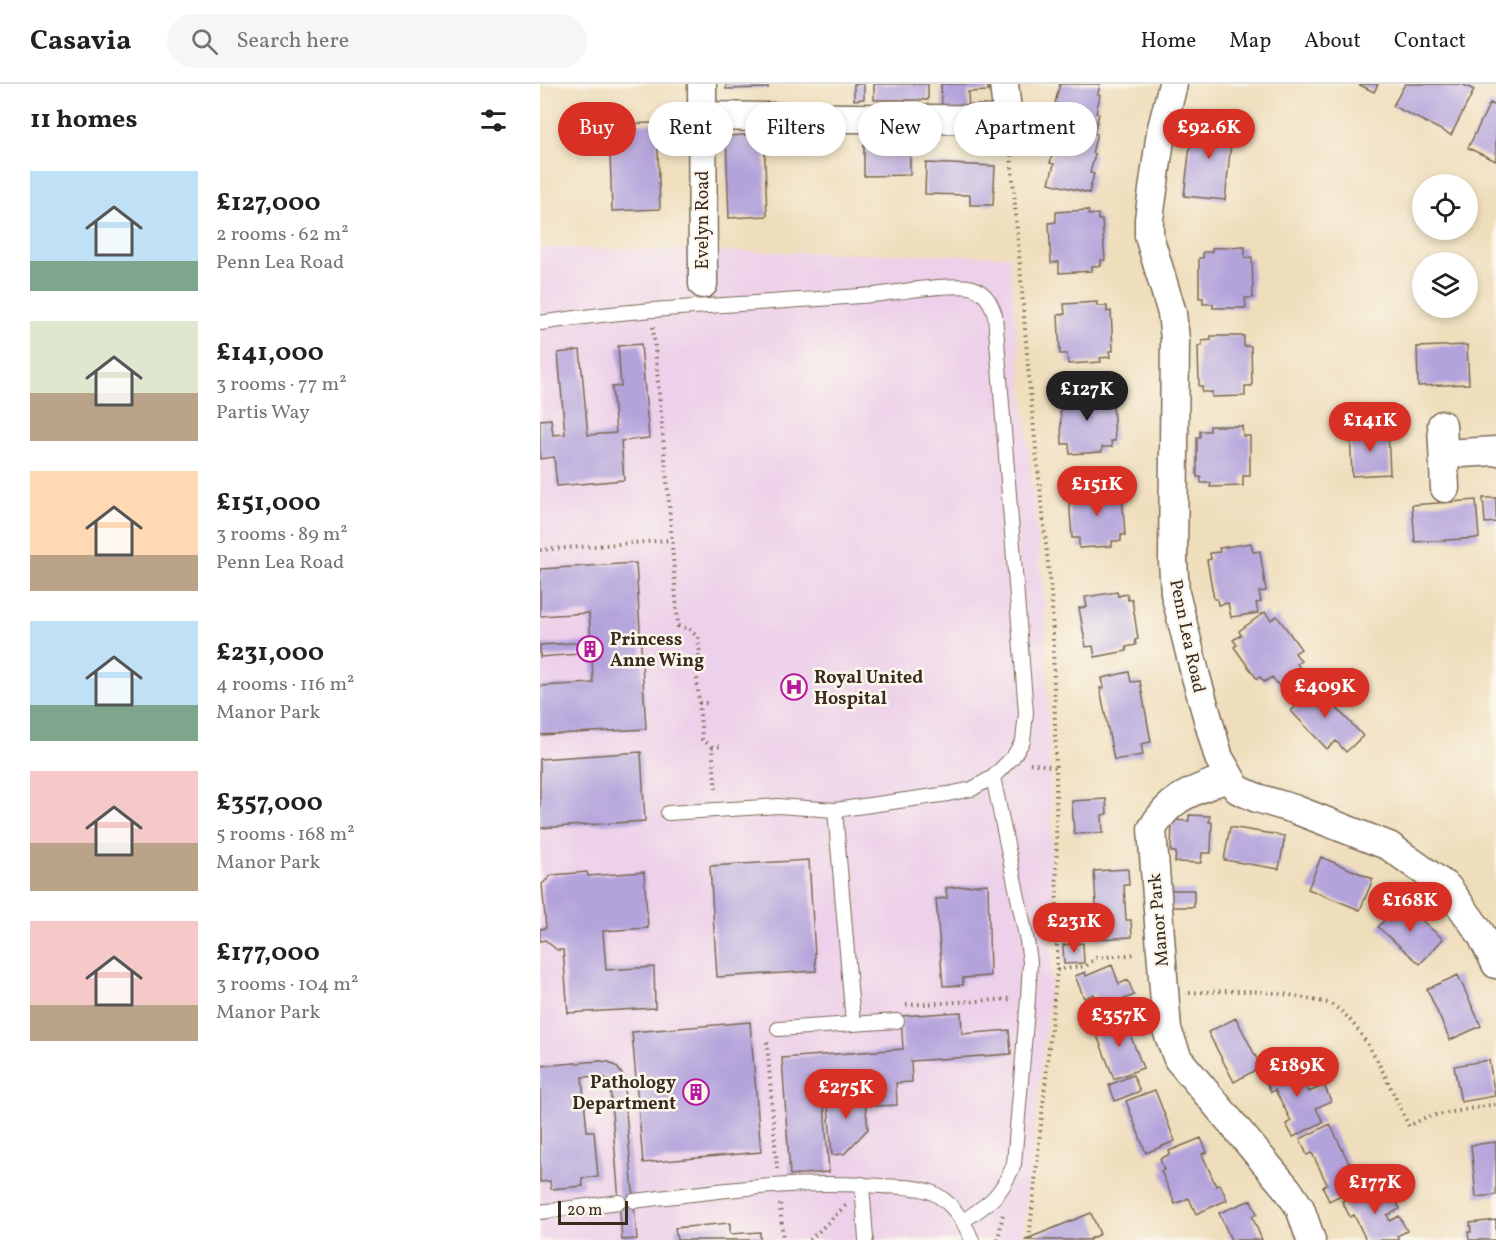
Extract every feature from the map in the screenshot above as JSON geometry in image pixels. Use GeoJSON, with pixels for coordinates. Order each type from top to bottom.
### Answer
{"type":"FeatureCollection","features":[{"type":"Feature","properties":{"kind":"street","name":"Evelyn Road"},"geometry":{"type":"LineString","coordinates":[[701,102],[702,84]]}},
{"type":"Feature","properties":{"kind":"street"},"geometry":{"type":"LineString","coordinates":[[733,116],[1008,120],[1004,84]]}},
{"type":"Feature","properties":{"kind":"street","name":"Penn Lea Road"},"geometry":{"type":"LineString","coordinates":[[1173,84],[1161,132],[1149,219],[1149,236],[1172,314],[1175,339],[1175,592],[1219,758],[1237,789],[1389,846],[1448,888],[1481,934],[1496,964]]}},
{"type":"Feature","properties":{"kind":"street","name":"Evelyn Road"},"geometry":{"type":"LineString","coordinates":[[701,156],[703,284]]}},
{"type":"Feature","properties":{"kind":"street"},"geometry":{"type":"LineString","coordinates":[[1442,425],[1445,488]]}},
{"type":"Feature","properties":{"kind":"street"},"geometry":{"type":"LineString","coordinates":[[1444,454],[1496,451]]}},
{"type":"Feature","properties":{"kind":"street","name":"Manor Park"},"geometry":{"type":"LineString","coordinates":[[1229,777],[1177,798],[1160,815],[1152,829],[1167,1030],[1178,1059],[1288,1190],[1300,1208],[1311,1240]]}},
{"type":"Feature","properties":{"kind":"lane"},"geometry":{"type":"LineString","coordinates":[[540,323],[651,310],[952,286],[973,288],[990,300],[995,315],[1026,713],[1023,741],[1013,757],[993,777],[972,789],[948,794],[836,810],[778,806],[668,813]]}},
{"type":"Feature","properties":{"kind":"lane"},"geometry":{"type":"LineString","coordinates":[[963,1221],[993,1201],[1006,1184],[1014,1164],[1028,998],[1030,962],[1027,941],[993,777]]}},
{"type":"Feature","properties":{"kind":"lane"},"geometry":{"type":"LineString","coordinates":[[836,810],[853,1023]]}},
{"type":"Feature","properties":{"kind":"lane"},"geometry":{"type":"LineString","coordinates":[[778,1029],[897,1021]]}},
{"type":"Feature","properties":{"kind":"lane"},"geometry":{"type":"LineString","coordinates":[[634,1200],[778,1184],[911,1188],[931,1192],[943,1199],[963,1221],[972,1240]]}},
{"type":"Feature","properties":{"kind":"lane"},"geometry":{"type":"LineString","coordinates":[[862,1187],[866,1239]]}},
{"type":"Feature","properties":{"kind":"lane"},"geometry":{"type":"LineString","coordinates":[[540,1212],[619,1202]]}},
{"type":"Feature","properties":{"kind":"path"},"geometry":{"type":"LineString","coordinates":[[651,310],[678,626],[688,628],[698,637],[700,653],[696,666],[702,739],[712,747],[722,746]]}},
{"type":"Feature","properties":{"kind":"path"},"geometry":{"type":"LineString","coordinates":[[540,550],[671,540]]}},
{"type":"Feature","properties":{"kind":"path"},"geometry":{"type":"LineString","coordinates":[[699,703],[708,703]]}},
{"type":"Feature","properties":{"kind":"path"},"geometry":{"type":"LineString","coordinates":[[712,747],[718,810]]}},
{"type":"Feature","properties":{"kind":"path"},"geometry":{"type":"LineString","coordinates":[[1057,970],[1086,966],[1096,958],[1160,952]]}},
{"type":"Feature","properties":{"kind":"path"},"geometry":{"type":"LineString","coordinates":[[1164,995],[1237,989],[1293,994],[1333,1005],[1353,1024],[1374,1056],[1409,1126],[1426,1117],[1496,1104]]}},
{"type":"Feature","properties":{"kind":"path"},"geometry":{"type":"LineString","coordinates":[[880,1022],[906,1004],[1028,998]]}},
{"type":"Feature","properties":{"kind":"path"},"geometry":{"type":"LineString","coordinates":[[778,1029],[766,1030],[783,1240]]}},
{"type":"Feature","properties":{"kind":"path"},"geometry":{"type":"LineString","coordinates":[[810,1240],[862,1187]]}},
{"type":"Feature","properties":{"kind":"shaded area","name":"Royal United Hospital"},"geometry":{"type":"Polygon","coordinates":[[[540,248],[1009,256],[1045,608],[1052,827],[1052,970],[1022,1240],[540,1240],[540,248]]]}},
{"type":"Feature","properties":{"kind":"building"},"geometry":{"type":"Polygon","coordinates":[[[726,84],[768,84],[768,88],[726,89],[726,84]]]}},
{"type":"Feature","properties":{"kind":"building"},"geometry":{"type":"Polygon","coordinates":[[[854,84],[864,84],[864,99],[854,100],[854,84]]]}},
{"type":"Feature","properties":{"kind":"building"},"geometry":{"type":"Polygon","coordinates":[[[874,84],[928,84],[928,100],[874,100],[874,84]]]}},
{"type":"Feature","properties":{"kind":"building"},"geometry":{"type":"Polygon","coordinates":[[[941,84],[988,84],[988,91],[968,92],[969,102],[954,102],[954,111],[942,111],[941,84]]]}},
{"type":"Feature","properties":{"kind":"building"},"geometry":{"type":"Polygon","coordinates":[[[1060,84],[1100,84],[1097,108],[1097,102],[1055,102],[1060,84]]]}},
{"type":"Feature","properties":{"kind":"building"},"geometry":{"type":"Polygon","coordinates":[[[1358,84],[1378,84],[1374,92],[1358,84]]]}},
{"type":"Feature","properties":{"kind":"building"},"geometry":{"type":"Polygon","coordinates":[[[1405,84],[1462,84],[1474,90],[1451,135],[1393,106],[1405,84]]]}},
{"type":"Feature","properties":{"kind":"building"},"geometry":{"type":"Polygon","coordinates":[[[1490,103],[1496,106],[1496,161],[1468,148],[1490,103]]]}},
{"type":"Feature","properties":{"kind":"building"},"geometry":{"type":"Polygon","coordinates":[[[1193,120],[1233,124],[1225,200],[1184,196],[1193,120]]]}},
{"type":"Feature","properties":{"kind":"building"},"geometry":{"type":"Polygon","coordinates":[[[636,123],[648,123],[648,156],[658,156],[660,209],[612,211],[610,156],[636,156],[636,123]]]}},
{"type":"Feature","properties":{"kind":"building"},"geometry":{"type":"Polygon","coordinates":[[[745,135],[745,156],[765,156],[767,216],[729,218],[727,156],[733,156],[733,136],[745,135]]]}},
{"type":"Feature","properties":{"kind":"building"},"geometry":{"type":"Polygon","coordinates":[[[864,156],[910,156],[910,175],[864,176],[864,156]]]}},
{"type":"Feature","properties":{"kind":"building"},"geometry":{"type":"Polygon","coordinates":[[[1052,156],[1094,156],[1090,173],[1094,174],[1089,193],[1049,183],[1054,164],[1050,163],[1052,156]]]}},
{"type":"Feature","properties":{"kind":"building"},"geometry":{"type":"Polygon","coordinates":[[[926,163],[995,166],[993,205],[970,205],[970,195],[925,194],[926,163]]]}},
{"type":"Feature","properties":{"kind":"building"},"geometry":{"type":"Polygon","coordinates":[[[1088,210],[1089,215],[1098,214],[1098,220],[1102,220],[1105,260],[1101,260],[1101,266],[1092,266],[1092,271],[1059,273],[1059,262],[1051,263],[1049,223],[1056,222],[1056,212],[1088,210]]]}},
{"type":"Feature","properties":{"kind":"building"},"geometry":{"type":"Polygon","coordinates":[[[1245,247],[1245,258],[1252,257],[1253,298],[1245,298],[1246,308],[1213,308],[1213,304],[1203,304],[1203,298],[1199,298],[1199,258],[1203,258],[1203,252],[1212,252],[1212,248],[1245,247]]]}},
{"type":"Feature","properties":{"kind":"building"},"geometry":{"type":"Polygon","coordinates":[[[1097,302],[1097,306],[1107,306],[1107,312],[1111,311],[1113,351],[1109,351],[1110,357],[1100,358],[1101,362],[1068,364],[1067,354],[1060,354],[1058,315],[1065,314],[1064,304],[1097,302]]]}},
{"type":"Feature","properties":{"kind":"building"},"geometry":{"type":"Polygon","coordinates":[[[1211,336],[1244,336],[1244,346],[1251,346],[1252,386],[1245,386],[1245,396],[1212,397],[1212,392],[1202,392],[1202,386],[1199,386],[1198,346],[1202,346],[1202,341],[1211,340],[1211,336]]]}},
{"type":"Feature","properties":{"kind":"building"},"geometry":{"type":"Polygon","coordinates":[[[641,344],[649,438],[621,441],[624,480],[557,486],[554,457],[540,459],[540,420],[551,419],[553,435],[565,434],[558,353],[580,350],[588,435],[616,433],[612,387],[621,386],[618,346],[641,344]]]}},
{"type":"Feature","properties":{"kind":"building"},"geometry":{"type":"Polygon","coordinates":[[[1467,345],[1469,384],[1418,386],[1417,347],[1467,345]]]}},
{"type":"Feature","properties":{"kind":"building"},"geometry":{"type":"Polygon","coordinates":[[[1099,391],[1099,396],[1109,395],[1109,401],[1113,401],[1115,441],[1111,441],[1112,447],[1102,447],[1102,452],[1070,454],[1069,444],[1062,444],[1060,404],[1067,404],[1066,394],[1099,391]]]}},
{"type":"Feature","properties":{"kind":"building"},"geometry":{"type":"Polygon","coordinates":[[[1210,426],[1242,426],[1243,436],[1250,436],[1250,476],[1243,476],[1243,486],[1210,487],[1211,483],[1201,483],[1201,477],[1197,477],[1197,437],[1200,437],[1200,431],[1210,431],[1210,426]]]}},
{"type":"Feature","properties":{"kind":"building"},"geometry":{"type":"Polygon","coordinates":[[[1388,430],[1390,474],[1352,476],[1350,431],[1388,430]]]}},
{"type":"Feature","properties":{"kind":"building"},"geometry":{"type":"Polygon","coordinates":[[[1108,486],[1108,490],[1118,489],[1119,495],[1122,495],[1125,535],[1121,535],[1121,541],[1112,541],[1112,546],[1079,548],[1079,538],[1072,538],[1069,498],[1076,498],[1076,488],[1108,486]]]}},
{"type":"Feature","properties":{"kind":"building"},"geometry":{"type":"Polygon","coordinates":[[[1483,498],[1496,498],[1496,522],[1485,523],[1483,498]]]}},
{"type":"Feature","properties":{"kind":"building"},"geometry":{"type":"Polygon","coordinates":[[[1476,500],[1479,538],[1415,542],[1412,505],[1476,500]]]}},
{"type":"Feature","properties":{"kind":"building"},"geometry":{"type":"Polygon","coordinates":[[[1251,543],[1253,552],[1260,551],[1266,591],[1259,592],[1261,602],[1256,603],[1258,613],[1231,617],[1228,603],[1218,605],[1217,599],[1214,599],[1207,560],[1211,559],[1210,553],[1220,552],[1219,548],[1251,543]]]}},
{"type":"Feature","properties":{"kind":"building","name":"Princess Anne Wing"},"geometry":{"type":"Polygon","coordinates":[[[636,563],[646,729],[540,735],[540,686],[593,683],[592,653],[540,657],[540,645],[591,642],[589,613],[540,616],[540,569],[636,563]]]}},
{"type":"Feature","properties":{"kind":"building"},"geometry":{"type":"Polygon","coordinates":[[[1117,592],[1118,596],[1127,594],[1128,600],[1132,599],[1138,639],[1135,640],[1136,645],[1126,647],[1127,651],[1095,657],[1093,646],[1086,647],[1079,608],[1087,607],[1085,597],[1117,592]]]}},
{"type":"Feature","properties":{"kind":"building"},"geometry":{"type":"Polygon","coordinates":[[[1265,612],[1271,620],[1277,616],[1301,649],[1295,653],[1301,661],[1297,664],[1303,672],[1281,688],[1272,677],[1264,682],[1260,677],[1257,679],[1234,647],[1237,645],[1233,640],[1241,635],[1239,631],[1265,612]]]}},
{"type":"Feature","properties":{"kind":"building"},"geometry":{"type":"Polygon","coordinates":[[[1129,672],[1131,682],[1140,681],[1151,742],[1141,744],[1143,755],[1114,760],[1100,688],[1104,688],[1102,678],[1129,672]]]}},
{"type":"Feature","properties":{"kind":"building"},"geometry":{"type":"Polygon","coordinates":[[[1309,683],[1314,689],[1317,687],[1363,736],[1346,752],[1336,741],[1327,749],[1291,711],[1298,704],[1293,698],[1309,683]]]}},
{"type":"Feature","properties":{"kind":"building"},"geometry":{"type":"Polygon","coordinates":[[[641,752],[645,821],[540,828],[540,759],[641,752]]]}},
{"type":"Feature","properties":{"kind":"building"},"geometry":{"type":"Polygon","coordinates":[[[1106,799],[1107,814],[1102,815],[1103,833],[1074,834],[1072,801],[1106,799]]]}},
{"type":"Feature","properties":{"kind":"building"},"geometry":{"type":"Polygon","coordinates":[[[1189,815],[1210,816],[1209,822],[1212,822],[1211,853],[1202,853],[1201,863],[1175,862],[1176,852],[1171,852],[1172,820],[1189,821],[1189,815]]]}},
{"type":"Feature","properties":{"kind":"building"},"geometry":{"type":"Polygon","coordinates":[[[1230,827],[1285,836],[1279,869],[1224,860],[1230,827]]]}},
{"type":"Feature","properties":{"kind":"building"},"geometry":{"type":"Polygon","coordinates":[[[1321,857],[1373,879],[1360,910],[1308,889],[1321,857]]]}},
{"type":"Feature","properties":{"kind":"building"},"geometry":{"type":"Polygon","coordinates":[[[809,860],[816,971],[717,977],[710,866],[809,860]]]}},
{"type":"Feature","properties":{"kind":"building"},"geometry":{"type":"Polygon","coordinates":[[[1128,869],[1129,885],[1124,885],[1126,920],[1131,920],[1132,937],[1098,939],[1094,871],[1128,869]]]}},
{"type":"Feature","properties":{"kind":"building"},"geometry":{"type":"Polygon","coordinates":[[[587,872],[588,876],[644,872],[648,928],[603,931],[606,970],[654,967],[655,1008],[568,1013],[563,950],[557,950],[545,940],[540,941],[540,929],[546,928],[542,884],[552,875],[587,872]]]}},
{"type":"Feature","properties":{"kind":"building"},"geometry":{"type":"Polygon","coordinates":[[[988,884],[990,976],[963,978],[963,985],[943,986],[936,899],[947,898],[946,888],[988,884]]]}},
{"type":"Feature","properties":{"kind":"building"},"geometry":{"type":"Polygon","coordinates":[[[1170,890],[1194,890],[1194,907],[1170,907],[1170,890]]]}},
{"type":"Feature","properties":{"kind":"building"},"geometry":{"type":"Polygon","coordinates":[[[1401,902],[1443,939],[1420,964],[1378,927],[1401,902]]]}},
{"type":"Feature","properties":{"kind":"building"},"geometry":{"type":"Polygon","coordinates":[[[1083,943],[1084,963],[1064,964],[1063,945],[1083,943]]]}},
{"type":"Feature","properties":{"kind":"building"},"geometry":{"type":"Polygon","coordinates":[[[1112,965],[1119,984],[1128,980],[1134,995],[1100,1009],[1094,994],[1084,998],[1075,976],[1085,972],[1086,976],[1112,965]]]}},
{"type":"Feature","properties":{"kind":"building"},"geometry":{"type":"Polygon","coordinates":[[[1458,975],[1481,1026],[1450,1040],[1427,989],[1458,975]]]}},
{"type":"Feature","properties":{"kind":"building"},"geometry":{"type":"Polygon","coordinates":[[[961,1012],[962,1034],[1009,1030],[1011,1054],[911,1061],[912,1082],[896,1083],[897,1105],[875,1106],[874,1087],[823,1090],[829,1172],[790,1175],[782,1058],[903,1049],[901,1016],[961,1012]]]}},
{"type":"Feature","properties":{"kind":"building"},"geometry":{"type":"Polygon","coordinates":[[[1123,1016],[1143,1068],[1114,1079],[1094,1028],[1123,1016]]]}},
{"type":"Feature","properties":{"kind":"building"},"geometry":{"type":"Polygon","coordinates":[[[1236,1018],[1261,1067],[1234,1082],[1208,1032],[1236,1018]]]}},
{"type":"Feature","properties":{"kind":"building","name":"Pathology Department"},"geometry":{"type":"Polygon","coordinates":[[[750,1022],[761,1152],[643,1163],[632,1032],[750,1022]]]}},
{"type":"Feature","properties":{"kind":"building"},"geometry":{"type":"Polygon","coordinates":[[[1489,1060],[1495,1096],[1461,1102],[1454,1066],[1489,1060]]]}},
{"type":"Feature","properties":{"kind":"building"},"geometry":{"type":"Polygon","coordinates":[[[1293,1061],[1309,1092],[1324,1085],[1331,1101],[1316,1108],[1323,1122],[1293,1137],[1286,1124],[1291,1121],[1275,1090],[1271,1092],[1263,1076],[1293,1061]]]}},
{"type":"Feature","properties":{"kind":"building"},"geometry":{"type":"Polygon","coordinates":[[[609,1062],[617,1067],[623,1076],[637,1239],[622,1240],[610,1087],[607,1079],[602,1076],[582,1077],[587,1131],[594,1131],[598,1177],[582,1178],[583,1186],[551,1189],[550,1181],[540,1182],[540,1066],[609,1062]]]}},
{"type":"Feature","properties":{"kind":"building"},"geometry":{"type":"Polygon","coordinates":[[[1133,1075],[1140,1091],[1115,1101],[1109,1085],[1133,1075]]]}},
{"type":"Feature","properties":{"kind":"building"},"geometry":{"type":"Polygon","coordinates":[[[1155,1090],[1175,1141],[1146,1153],[1126,1101],[1155,1090]]]}},
{"type":"Feature","properties":{"kind":"building"},"geometry":{"type":"Polygon","coordinates":[[[864,1091],[868,1129],[844,1154],[832,1155],[827,1093],[864,1091]]]}},
{"type":"Feature","properties":{"kind":"building"},"geometry":{"type":"Polygon","coordinates":[[[1330,1124],[1360,1186],[1329,1201],[1323,1187],[1327,1184],[1312,1153],[1307,1155],[1300,1139],[1330,1124]]]}},
{"type":"Feature","properties":{"kind":"building"},"geometry":{"type":"Polygon","coordinates":[[[1201,1138],[1207,1152],[1202,1154],[1216,1186],[1220,1184],[1227,1200],[1196,1214],[1189,1198],[1175,1204],[1161,1171],[1164,1170],[1160,1159],[1170,1154],[1169,1151],[1201,1138]]]}},
{"type":"Feature","properties":{"kind":"building"},"geometry":{"type":"Polygon","coordinates":[[[1496,1142],[1496,1195],[1476,1197],[1471,1145],[1496,1142]]]}},
{"type":"Feature","properties":{"kind":"building"},"geometry":{"type":"Polygon","coordinates":[[[1372,1186],[1380,1201],[1393,1195],[1400,1209],[1387,1215],[1390,1221],[1399,1216],[1407,1231],[1397,1236],[1399,1240],[1366,1240],[1354,1215],[1350,1217],[1342,1201],[1372,1186]]]}},
{"type":"Feature","properties":{"kind":"building"},"geometry":{"type":"Polygon","coordinates":[[[1251,1200],[1257,1214],[1252,1216],[1262,1240],[1231,1240],[1219,1213],[1251,1200]]]}},
{"type":"Feature","properties":{"kind":"building"},"geometry":{"type":"Polygon","coordinates":[[[1091,1213],[1100,1234],[1090,1240],[1024,1240],[1091,1213]]]}},
{"type":"Feature","properties":{"kind":"building"},"geometry":{"type":"Polygon","coordinates":[[[1496,1220],[1496,1240],[1469,1240],[1470,1223],[1496,1220]]]}},
{"type":"Feature","properties":{"kind":"building"},"geometry":{"type":"Polygon","coordinates":[[[730,1223],[730,1234],[760,1232],[760,1240],[677,1240],[675,1228],[730,1223]]]}},
{"type":"Feature","properties":{"kind":"place","name":"Princess Anne Wing"},"geometry":{"type":"Point","coordinates":[590,649]}},
{"type":"Feature","properties":{"kind":"place","name":"Royal United Hospital"},"geometry":{"type":"Point","coordinates":[794,687]}},
{"type":"Feature","properties":{"kind":"place","name":"Pathology Department"},"geometry":{"type":"Point","coordinates":[696,1092]}}]}
